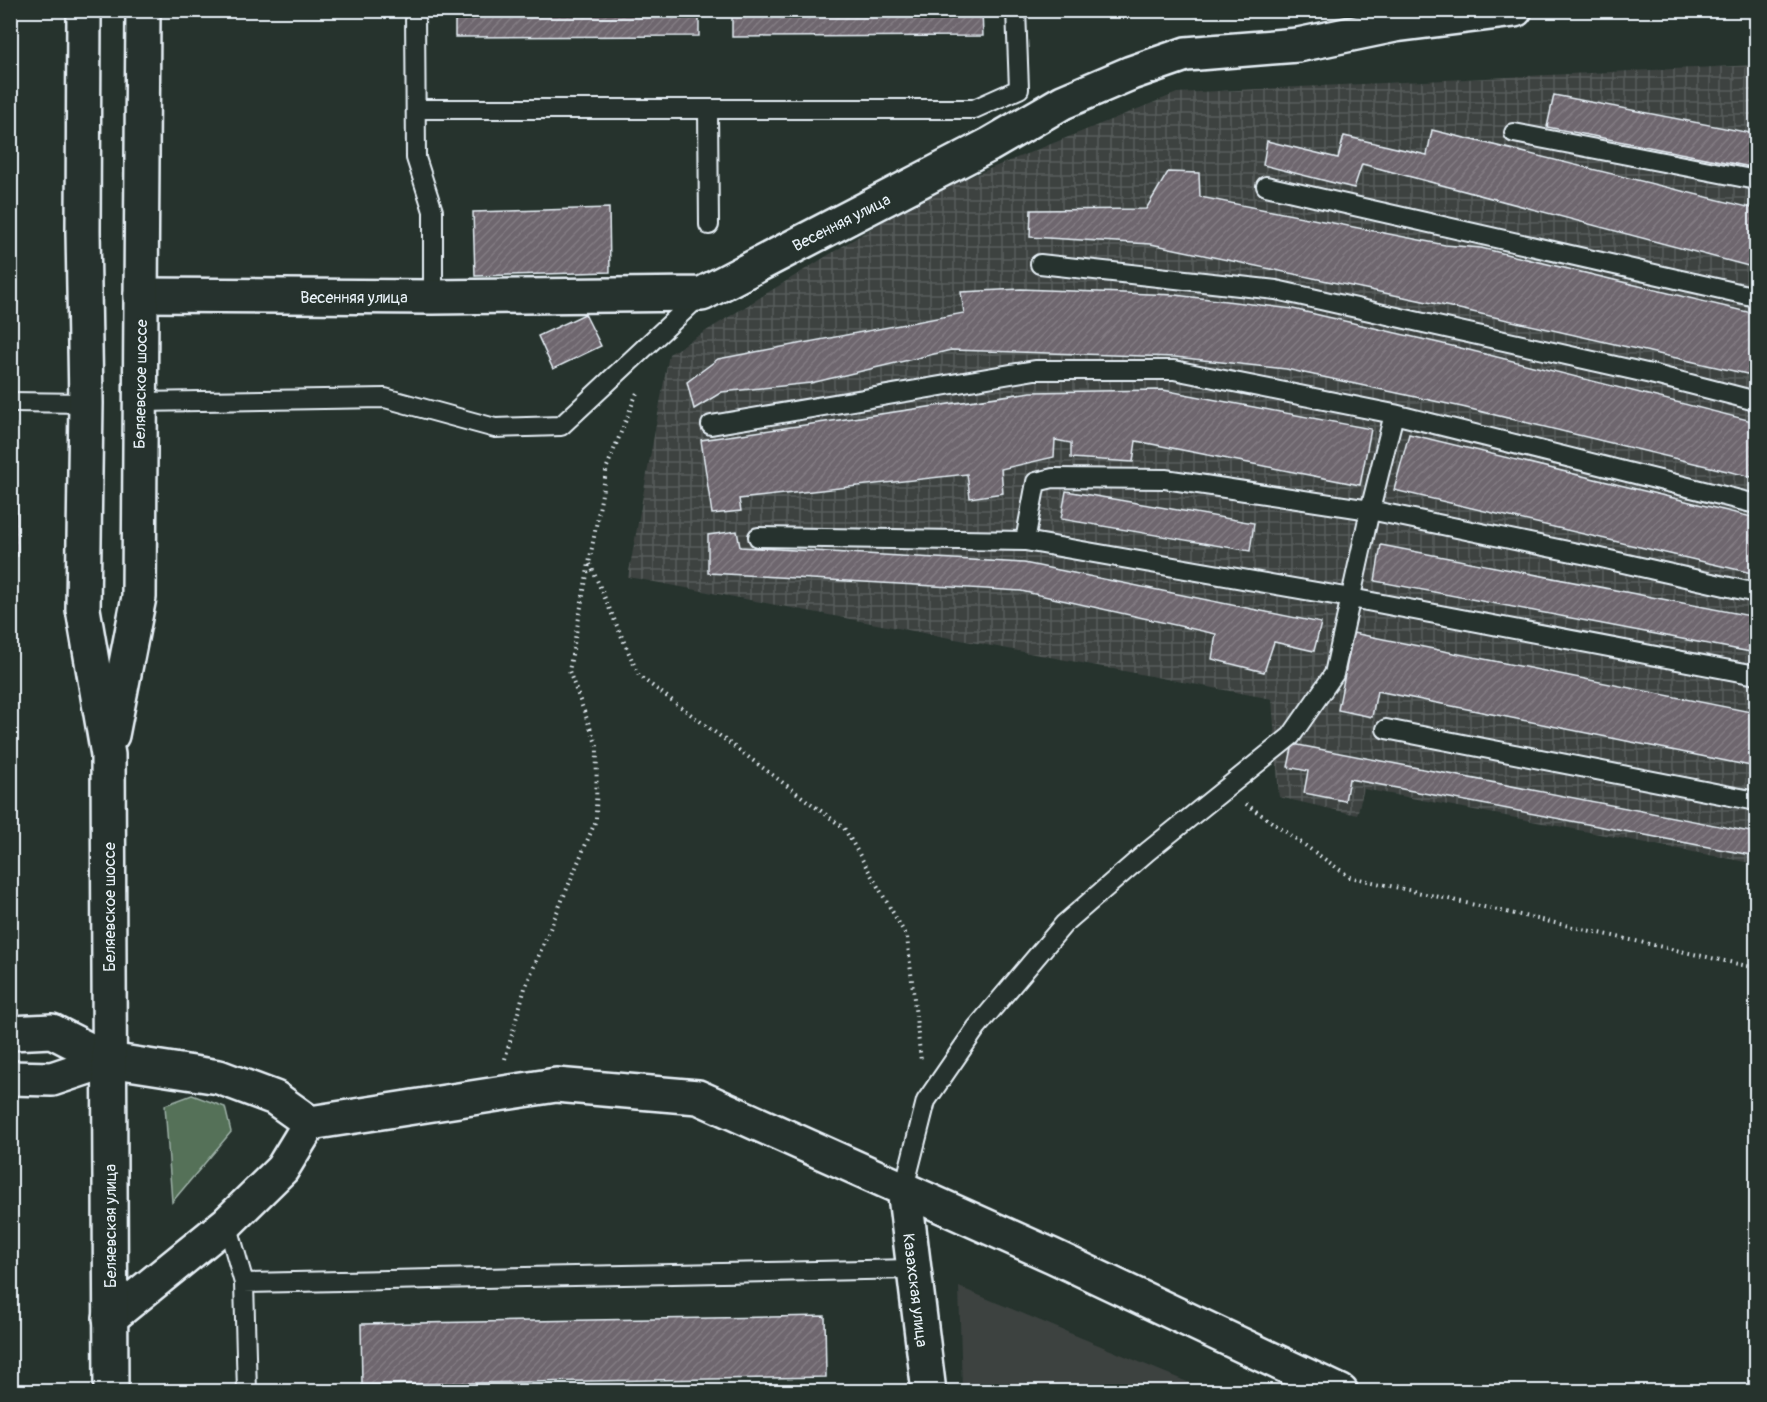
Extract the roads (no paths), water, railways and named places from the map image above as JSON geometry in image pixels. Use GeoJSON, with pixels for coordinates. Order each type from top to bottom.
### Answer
{"type":"FeatureCollection","features":[{"type":"Feature","properties":{"kind":"street","name":"Беляевское шоссе"},"geometry":{"type":"LineString","coordinates":[[84,10],[86,403],[83,609],[108,755],[110,1060]]}},
{"type":"Feature","properties":{"kind":"street","name":"Беляевское шоссе"},"geometry":{"type":"LineString","coordinates":[[108,755],[139,597],[143,10]]}},
{"type":"Feature","properties":{"kind":"street","name":"Весенняя улица"},"geometry":{"type":"LineString","coordinates":[[141,295],[433,297],[702,294],[989,145],[1063,102],[1131,73],[1186,54],[1298,45],[1395,18],[1515,10]]}},
{"type":"Feature","properties":{"kind":"street"},"geometry":{"type":"LineString","coordinates":[[10,1033],[52,1031],[110,1060],[219,1077],[275,1098],[310,1123],[556,1086],[698,1097],[904,1188],[1341,1392]]}},
{"type":"Feature","properties":{"kind":"street"},"geometry":{"type":"LineString","coordinates":[[10,1078],[52,1079],[110,1060]]}},
{"type":"Feature","properties":{"kind":"street","name":"Беляевская улица"},"geometry":{"type":"LineString","coordinates":[[110,1060],[111,1392]]}},
{"type":"Feature","properties":{"kind":"street"},"geometry":{"type":"LineString","coordinates":[[110,1318],[227,1223],[282,1169],[310,1123]]}},
{"type":"Feature","properties":{"kind":"street","name":"Казахская улица"},"geometry":{"type":"LineString","coordinates":[[904,1188],[929,1392]]}},
{"type":"Feature","properties":{"kind":"lane"},"geometry":{"type":"LineString","coordinates":[[415,10],[416,158],[433,211],[433,297]]}},
{"type":"Feature","properties":{"kind":"lane"},"geometry":{"type":"LineString","coordinates":[[416,109],[974,109],[1019,88],[1016,10]]}},
{"type":"Feature","properties":{"kind":"lane"},"geometry":{"type":"LineString","coordinates":[[708,109],[709,225]]}},
{"type":"Feature","properties":{"kind":"lane"},"geometry":{"type":"LineString","coordinates":[[1514,133],[1756,180]]}},
{"type":"Feature","properties":{"kind":"lane"},"geometry":{"type":"LineString","coordinates":[[1266,186],[1756,297]]}},
{"type":"Feature","properties":{"kind":"lane"},"geometry":{"type":"LineString","coordinates":[[1040,264],[1276,290],[1651,374],[1756,401]]}},
{"type":"Feature","properties":{"kind":"lane"},"geometry":{"type":"LineString","coordinates":[[140,402],[385,398],[495,428],[561,426],[702,294]]}},
{"type":"Feature","properties":{"kind":"lane"},"geometry":{"type":"LineString","coordinates":[[711,425],[1035,370],[1174,370],[1394,414],[1756,504]]}},
{"type":"Feature","properties":{"kind":"lane"},"geometry":{"type":"LineString","coordinates":[[10,402],[86,403]]}},
{"type":"Feature","properties":{"kind":"lane"},"geometry":{"type":"LineString","coordinates":[[904,1188],[926,1101],[978,1027],[1064,924],[1147,852],[1291,736],[1334,674],[1394,414]]}},
{"type":"Feature","properties":{"kind":"lane"},"geometry":{"type":"LineString","coordinates":[[1025,541],[1036,482],[1053,477],[1165,479],[1370,510],[1756,593]]}},
{"type":"Feature","properties":{"kind":"lane"},"geometry":{"type":"LineString","coordinates":[[758,537],[1025,541],[1351,598],[1756,675]]}},
{"type":"Feature","properties":{"kind":"lane"},"geometry":{"type":"LineString","coordinates":[[1386,729],[1756,801]]}},
{"type":"Feature","properties":{"kind":"lane"},"geometry":{"type":"LineString","coordinates":[[227,1223],[244,1283],[247,1392]]}},
{"type":"Feature","properties":{"kind":"lane"},"geometry":{"type":"LineString","coordinates":[[244,1283],[913,1269]]}}]}
